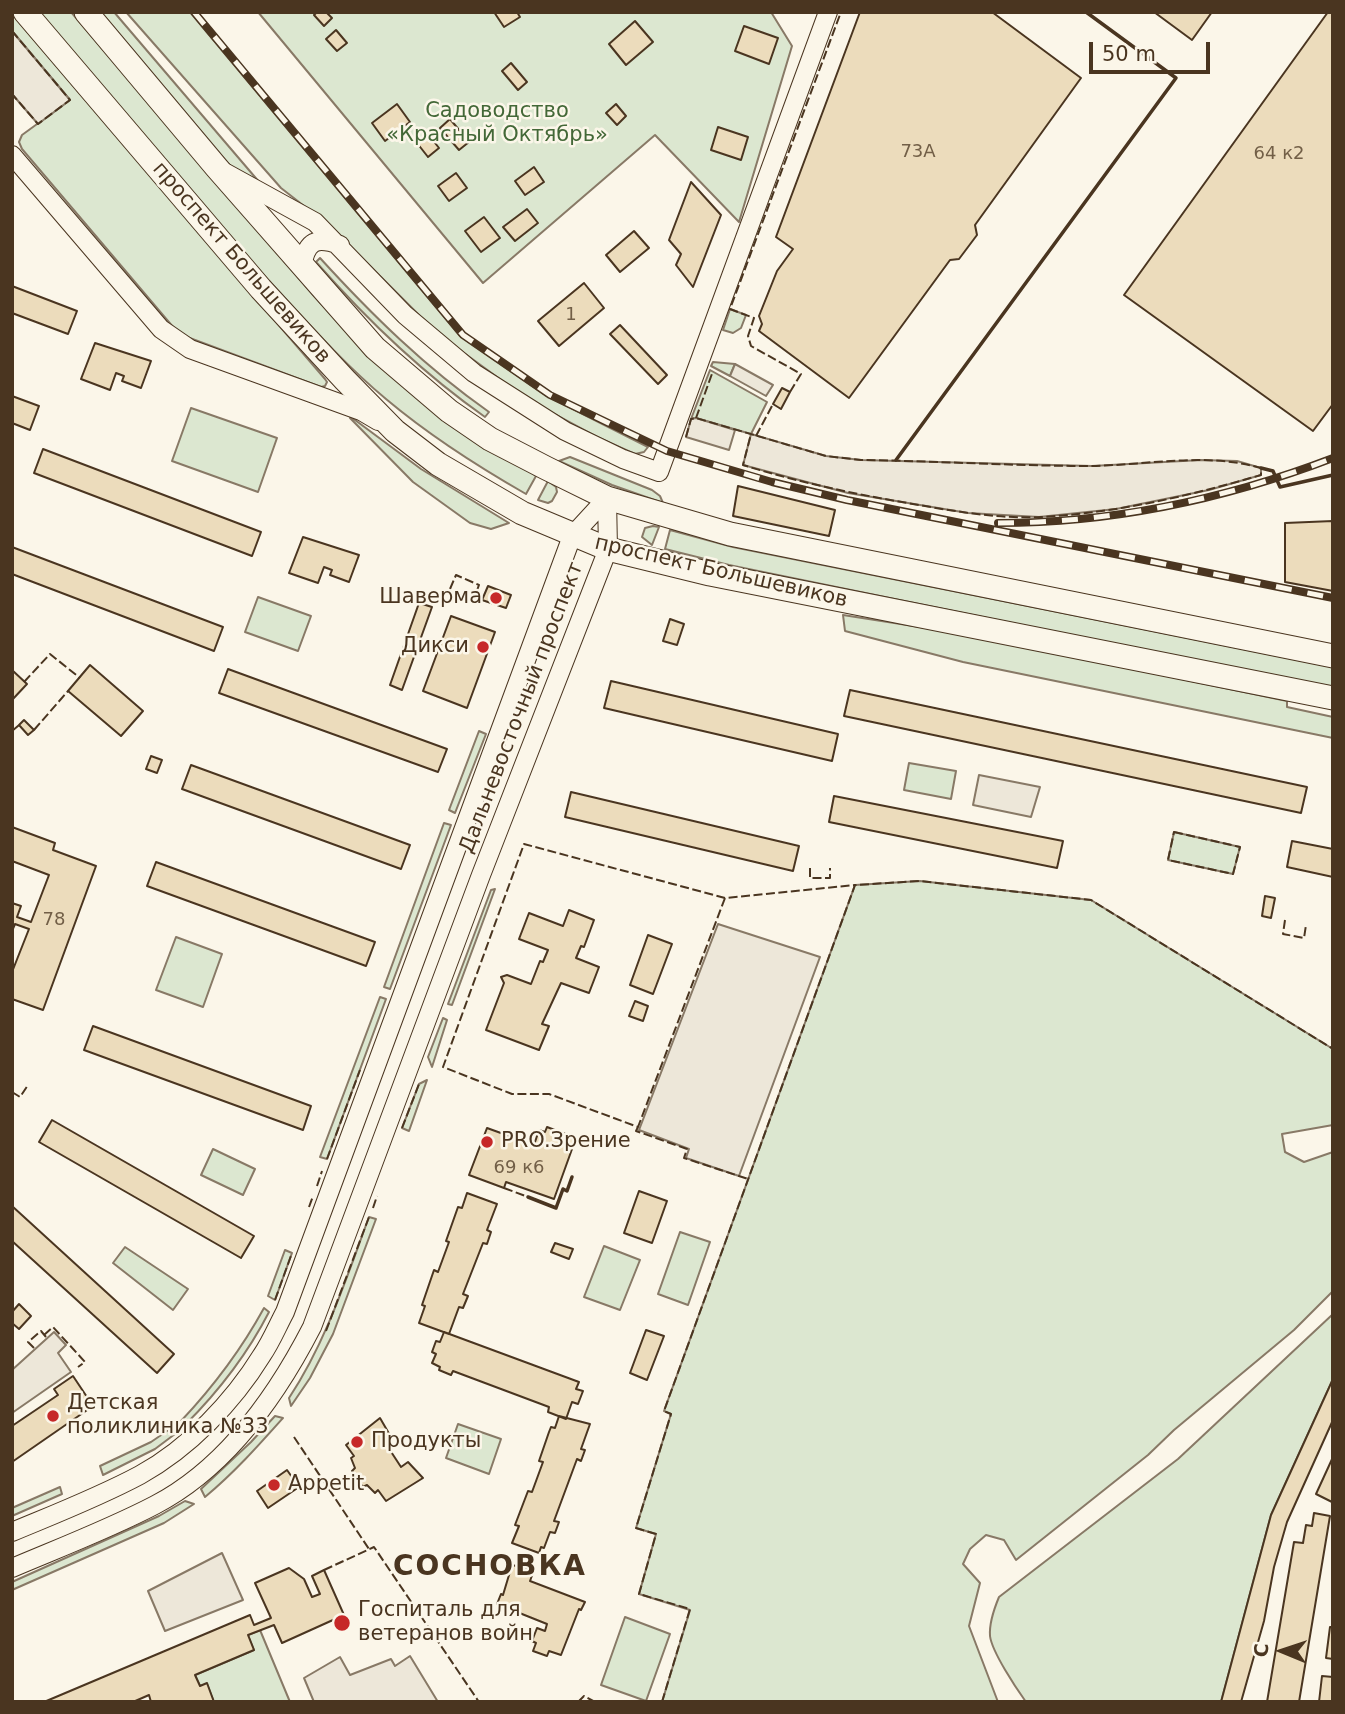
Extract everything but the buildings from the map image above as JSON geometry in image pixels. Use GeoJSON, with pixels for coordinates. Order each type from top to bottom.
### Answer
{"type":"FeatureCollection","features":[{"type":"Feature","properties":{"kind":"main road","name":"проспект Большевиков"},"geometry":{"type":"LineString","coordinates":[[25,12],[261,289],[345,380],[396,431],[438,464],[522,513],[608,549],[796,592],[1333,698]]}},
{"type":"Feature","properties":{"kind":"main road","name":"проспект Большевиков"},"geometry":{"type":"LineString","coordinates":[[86,12],[217,168],[375,348],[449,411],[490,439],[607,498],[730,534],[1333,656]]}},
{"type":"Feature","properties":{"kind":"street"},"geometry":{"type":"LineString","coordinates":[[217,168],[315,222],[405,315],[474,373],[565,431],[623,459],[659,472],[828,12]]}},
{"type":"Feature","properties":{"kind":"street"},"geometry":{"type":"LineString","coordinates":[[12,155],[160,329],[175,341],[190,349],[361,411],[396,431]]}},
{"type":"Feature","properties":{"kind":"street"},"geometry":{"type":"LineString","coordinates":[[302,266],[308,246],[315,241],[324,240],[340,245]]}},
{"type":"Feature","properties":{"kind":"street","name":"Дальневосточный проспект"},"geometry":{"type":"LineString","coordinates":[[12,1532],[140,1475],[167,1458],[219,1410],[245,1381],[263,1354],[285,1312],[572,536],[607,498]]}},
{"type":"Feature","properties":{"kind":"street","name":"Дальневосточный проспект"},"geometry":{"type":"LineString","coordinates":[[12,1569],[155,1505],[188,1484],[242,1433],[291,1368],[317,1316],[477,887],[608,549],[607,498]]}},
{"type":"Feature","properties":{"kind":"green space"},"geometry":{"type":"Polygon","coordinates":[[[39,12],[71,12],[314,296],[361,347],[536,476],[526,494],[420,426],[370,386],[211,216],[39,12]]]}},
{"type":"Feature","properties":{"kind":"green space"},"geometry":{"type":"Polygon","coordinates":[[[101,12],[114,12],[260,183],[233,169],[101,12]]]}},
{"type":"Feature","properties":{"kind":"green space"},"geometry":{"type":"Polygon","coordinates":[[[126,12],[190,12],[460,336],[545,395],[648,447],[644,452],[635,454],[597,437],[530,401],[438,334],[331,227],[281,188],[126,12]]]}},
{"type":"Feature","properties":{"kind":"green space","name":"Садоводство «Красный Октябрь»"},"geometry":{"type":"Polygon","coordinates":[[[258,12],[771,12],[792,46],[739,222],[655,135],[483,283],[258,12]]]}},
{"type":"Feature","properties":{"kind":"green space"},"geometry":{"type":"Polygon","coordinates":[[[12,14],[325,379],[325,386],[321,387],[179,334],[22,149],[19,142],[22,135],[70,100],[12,31],[12,14]]]}},
{"type":"Feature","properties":{"kind":"green space"},"geometry":{"type":"Polygon","coordinates":[[[320,258],[400,339],[443,377],[489,412],[485,417],[439,382],[375,325],[316,262],[320,258]]]}},
{"type":"Feature","properties":{"kind":"green space"},"geometry":{"type":"Polygon","coordinates":[[[730,309],[746,315],[741,328],[733,333],[723,330],[730,309]]]}},
{"type":"Feature","properties":{"kind":"green space"},"geometry":{"type":"Polygon","coordinates":[[[713,362],[735,364],[730,376],[711,366],[713,362]]]}},
{"type":"Feature","properties":{"kind":"green space"},"geometry":{"type":"Polygon","coordinates":[[[710,370],[767,402],[751,434],[696,418],[691,419],[710,370]]]}},
{"type":"Feature","properties":{"kind":"green space"},"geometry":{"type":"Polygon","coordinates":[[[191,408],[277,438],[258,492],[172,461],[191,408]]]}},
{"type":"Feature","properties":{"kind":"green space"},"geometry":{"type":"Polygon","coordinates":[[[351,417],[421,469],[509,523],[491,529],[470,523],[413,482],[351,417]]]}},
{"type":"Feature","properties":{"kind":"green space"},"geometry":{"type":"Polygon","coordinates":[[[570,457],[652,490],[660,496],[663,503],[612,485],[559,461],[570,457]]]}},
{"type":"Feature","properties":{"kind":"green space"},"geometry":{"type":"Polygon","coordinates":[[[548,481],[556,487],[557,492],[548,503],[538,500],[548,481]]]}},
{"type":"Feature","properties":{"kind":"green space"},"geometry":{"type":"Polygon","coordinates":[[[659,527],[652,545],[642,537],[645,528],[659,527]]]}},
{"type":"Feature","properties":{"kind":"green space"},"geometry":{"type":"Polygon","coordinates":[[[670,530],[733,547],[1333,667],[1333,689],[729,565],[665,549],[670,530]]]}},
{"type":"Feature","properties":{"kind":"green space"},"geometry":{"type":"Polygon","coordinates":[[[258,597],[311,616],[298,651],[245,632],[258,597]]]}},
{"type":"Feature","properties":{"kind":"green space"},"geometry":{"type":"Polygon","coordinates":[[[843,615],[971,635],[1287,701],[1287,707],[1333,717],[1333,738],[963,662],[845,631],[843,615]]]}},
{"type":"Feature","properties":{"kind":"green space"},"geometry":{"type":"Polygon","coordinates":[[[479,731],[486,734],[455,813],[449,810],[479,731]]]}},
{"type":"Feature","properties":{"kind":"green space"},"geometry":{"type":"Polygon","coordinates":[[[909,763],[956,771],[951,799],[904,790],[909,763]]]}},
{"type":"Feature","properties":{"kind":"green space"},"geometry":{"type":"Polygon","coordinates":[[[444,823],[451,825],[390,989],[384,987],[444,823]]]}},
{"type":"Feature","properties":{"kind":"green space"},"geometry":{"type":"Polygon","coordinates":[[[1174,832],[1240,847],[1233,874],[1168,860],[1174,832]]]}},
{"type":"Feature","properties":{"kind":"green space"},"geometry":{"type":"Polygon","coordinates":[[[920,881],[1091,900],[1333,1049],[1333,1125],[1282,1134],[1285,1152],[1304,1162],[1333,1152],[1333,1291],[1294,1330],[1148,1455],[1016,1560],[1004,1540],[986,1535],[970,1549],[963,1564],[980,1583],[969,1626],[998,1702],[662,1702],[690,1610],[639,1594],[656,1534],[636,1528],[671,1414],[664,1411],[855,885],[920,881]]]}},
{"type":"Feature","properties":{"kind":"green space"},"geometry":{"type":"Polygon","coordinates":[[[495,889],[452,1005],[448,1004],[491,890],[495,889]]]}},
{"type":"Feature","properties":{"kind":"green space"},"geometry":{"type":"Polygon","coordinates":[[[176,937],[222,954],[203,1007],[156,990],[176,937]]]}},
{"type":"Feature","properties":{"kind":"green space"},"geometry":{"type":"Polygon","coordinates":[[[380,997],[386,999],[327,1159],[320,1157],[380,997]]]}},
{"type":"Feature","properties":{"kind":"green space"},"geometry":{"type":"Polygon","coordinates":[[[443,1018],[447,1020],[432,1067],[428,1057],[443,1018]]]}},
{"type":"Feature","properties":{"kind":"green space"},"geometry":{"type":"Polygon","coordinates":[[[427,1080],[409,1131],[402,1128],[419,1084],[427,1080]]]}},
{"type":"Feature","properties":{"kind":"green space"},"geometry":{"type":"Polygon","coordinates":[[[213,1149],[255,1169],[243,1195],[201,1175],[213,1149]]]}},
{"type":"Feature","properties":{"kind":"green space"},"geometry":{"type":"Polygon","coordinates":[[[369,1217],[376,1219],[333,1334],[310,1378],[291,1406],[289,1398],[325,1332],[369,1217]]]}},
{"type":"Feature","properties":{"kind":"green space"},"geometry":{"type":"Polygon","coordinates":[[[680,1232],[710,1242],[688,1305],[658,1294],[680,1232]]]}},
{"type":"Feature","properties":{"kind":"green space"},"geometry":{"type":"Polygon","coordinates":[[[604,1246],[640,1260],[620,1310],[584,1297],[604,1246]]]}},
{"type":"Feature","properties":{"kind":"green space"},"geometry":{"type":"Polygon","coordinates":[[[125,1247],[188,1289],[173,1310],[113,1263],[125,1247]]]}},
{"type":"Feature","properties":{"kind":"green space"},"geometry":{"type":"Polygon","coordinates":[[[285,1250],[292,1253],[275,1300],[268,1296],[285,1250]]]}},
{"type":"Feature","properties":{"kind":"green space"},"geometry":{"type":"Polygon","coordinates":[[[264,1308],[269,1312],[242,1358],[221,1386],[185,1425],[181,1421],[226,1367],[264,1308]]]}},
{"type":"Feature","properties":{"kind":"green space"},"geometry":{"type":"Polygon","coordinates":[[[1333,1314],[1333,1379],[1271,1515],[1221,1702],[1026,1702],[1005,1670],[990,1636],[990,1626],[999,1597],[1178,1459],[1333,1314]]]}},
{"type":"Feature","properties":{"kind":"green space"},"geometry":{"type":"Polygon","coordinates":[[[275,1416],[283,1418],[236,1469],[205,1497],[201,1489],[275,1416]]]}},
{"type":"Feature","properties":{"kind":"green space"},"geometry":{"type":"Polygon","coordinates":[[[458,1424],[501,1439],[489,1474],[446,1458],[458,1424]]]}},
{"type":"Feature","properties":{"kind":"green space"},"geometry":{"type":"Polygon","coordinates":[[[170,1429],[175,1434],[155,1449],[103,1475],[100,1466],[151,1442],[170,1429]]]}},
{"type":"Feature","properties":{"kind":"green space"},"geometry":{"type":"Polygon","coordinates":[[[60,1487],[62,1494],[12,1516],[12,1508],[60,1487]]]}},
{"type":"Feature","properties":{"kind":"green space"},"geometry":{"type":"Polygon","coordinates":[[[185,1501],[194,1504],[164,1523],[12,1590],[12,1582],[159,1516],[185,1501]]]}},
{"type":"Feature","properties":{"kind":"green space"},"geometry":{"type":"Polygon","coordinates":[[[625,1617],[670,1634],[646,1701],[601,1685],[625,1617]]]}},
{"type":"Feature","properties":{"kind":"green space"},"geometry":{"type":"Polygon","coordinates":[[[260,1630],[290,1702],[214,1702],[207,1684],[200,1686],[195,1675],[254,1650],[248,1635],[260,1630]]]}},
{"type":"Feature","properties":{"kind":"shaded area"},"geometry":{"type":"Polygon","coordinates":[[[12,31],[70,100],[38,124],[12,94],[12,31]]]}},
{"type":"Feature","properties":{"kind":"shaded area"},"geometry":{"type":"Polygon","coordinates":[[[735,364],[773,385],[766,396],[730,376],[735,364]]]}},
{"type":"Feature","properties":{"kind":"shaded area"},"geometry":{"type":"Polygon","coordinates":[[[696,418],[735,430],[729,450],[686,437],[691,419],[696,418]]]}},
{"type":"Feature","properties":{"kind":"shaded area"},"geometry":{"type":"Polygon","coordinates":[[[751,434],[826,456],[861,460],[1092,466],[1201,460],[1237,461],[1261,468],[1261,475],[1209,490],[1116,509],[1039,517],[968,513],[848,493],[743,465],[751,434]]]}},
{"type":"Feature","properties":{"kind":"shaded area"},"geometry":{"type":"Polygon","coordinates":[[[979,775],[1040,787],[1031,817],[973,805],[979,775]]]}},
{"type":"Feature","properties":{"kind":"shaded area"},"geometry":{"type":"Polygon","coordinates":[[[718,924],[820,957],[739,1176],[686,1158],[689,1149],[639,1130],[718,924]]]}},
{"type":"Feature","properties":{"kind":"shaded area"},"geometry":{"type":"Polygon","coordinates":[[[54,1332],[66,1345],[58,1353],[71,1372],[12,1413],[12,1370],[54,1332]]]}},
{"type":"Feature","properties":{"kind":"shaded area"},"geometry":{"type":"Polygon","coordinates":[[[222,1553],[243,1600],[165,1631],[148,1591],[222,1553]]]}},
{"type":"Feature","properties":{"kind":"shaded area"},"geometry":{"type":"Polygon","coordinates":[[[410,1656],[438,1702],[314,1702],[304,1678],[340,1657],[350,1675],[391,1659],[395,1666],[410,1656]]]}},
{"type":"Feature","properties":{"kind":"railway"},"geometry":{"type":"LineString","coordinates":[[194,12],[463,335],[550,395],[667,451],[772,482],[847,500],[1333,598]]}},
{"type":"Feature","properties":{"kind":"railway"},"geometry":{"type":"LineString","coordinates":[[998,523],[1083,519],[1168,506],[1252,485],[1333,458]]}},
{"type":"Feature","properties":{"kind":"fence"},"geometry":{"type":"LineString","coordinates":[[790,392],[801,374],[751,346],[748,336],[754,318],[730,309],[841,12]]}},
{"type":"Feature","properties":{"kind":"fence"},"geometry":{"type":"LineString","coordinates":[[12,31],[70,100],[38,124],[12,94]]}},
{"type":"Feature","properties":{"kind":"fence"},"geometry":{"type":"LineString","coordinates":[[696,418],[713,371]]}},
{"type":"Feature","properties":{"kind":"fence"},"geometry":{"type":"LineString","coordinates":[[756,436],[773,404]]}},
{"type":"Feature","properties":{"kind":"fence"},"geometry":{"type":"LineString","coordinates":[[686,437],[691,419],[696,418],[826,456],[861,460],[1091,466],[1198,460],[1240,463],[1261,468],[1261,475],[1207,490],[1125,507],[1041,517],[995,516],[852,493],[743,465],[751,434]]}},
{"type":"Feature","properties":{"kind":"fence"},"geometry":{"type":"LineString","coordinates":[[450,589],[456,575],[479,585],[474,598]]}},
{"type":"Feature","properties":{"kind":"fence"},"geometry":{"type":"LineString","coordinates":[[24,682],[50,654],[80,678]]}},
{"type":"Feature","properties":{"kind":"fence"},"geometry":{"type":"LineString","coordinates":[[34,730],[68,691]]}},
{"type":"Feature","properties":{"kind":"fence"},"geometry":{"type":"LineString","coordinates":[[12,731],[19,725]]}},
{"type":"Feature","properties":{"kind":"fence"},"geometry":{"type":"LineString","coordinates":[[1174,832],[1240,847],[1233,874],[1168,860],[1174,832]]}},
{"type":"Feature","properties":{"kind":"fence"},"geometry":{"type":"LineString","coordinates":[[725,898],[638,1127],[549,1094],[512,1094],[443,1067],[524,844],[725,898],[855,885]]}},
{"type":"Feature","properties":{"kind":"fence"},"geometry":{"type":"LineString","coordinates":[[810,868],[810,878],[830,878],[830,868]]}},
{"type":"Feature","properties":{"kind":"fence"},"geometry":{"type":"LineString","coordinates":[[662,1702],[690,1609],[639,1594],[656,1534],[636,1528],[671,1414],[664,1411],[855,885],[920,881],[1091,900],[1333,1049]]}},
{"type":"Feature","properties":{"kind":"fence"},"geometry":{"type":"LineString","coordinates":[[1285,920],[1283,934],[1304,938],[1306,925]]}},
{"type":"Feature","properties":{"kind":"fence"},"geometry":{"type":"LineString","coordinates":[[327,1159],[360,1070]]}},
{"type":"Feature","properties":{"kind":"fence"},"geometry":{"type":"LineString","coordinates":[[402,1128],[419,1084]]}},
{"type":"Feature","properties":{"kind":"fence"},"geometry":{"type":"LineString","coordinates":[[12,1092],[20,1097],[28,1085]]}},
{"type":"Feature","properties":{"kind":"fence"},"geometry":{"type":"LineString","coordinates":[[638,1127],[636,1131],[687,1149],[684,1158],[748,1179]]}},
{"type":"Feature","properties":{"kind":"fence"},"geometry":{"type":"LineString","coordinates":[[317,1186],[322,1171]]}},
{"type":"Feature","properties":{"kind":"fence"},"geometry":{"type":"LineString","coordinates":[[504,1188],[528,1197]]}},
{"type":"Feature","properties":{"kind":"fence"},"geometry":{"type":"LineString","coordinates":[[309,1207],[313,1196]]}},
{"type":"Feature","properties":{"kind":"fence"},"geometry":{"type":"LineString","coordinates":[[373,1208],[377,1196]]}},
{"type":"Feature","properties":{"kind":"fence"},"geometry":{"type":"LineString","coordinates":[[326,1331],[369,1217]]}},
{"type":"Feature","properties":{"kind":"fence"},"geometry":{"type":"LineString","coordinates":[[275,1300],[292,1253]]}},
{"type":"Feature","properties":{"kind":"fence"},"geometry":{"type":"LineString","coordinates":[[44,1335],[53,1327],[85,1362],[78,1367]]}},
{"type":"Feature","properties":{"kind":"fence"},"geometry":{"type":"LineString","coordinates":[[34,1348],[28,1342],[41,1331],[46,1337]]}},
{"type":"Feature","properties":{"kind":"fence"},"geometry":{"type":"LineString","coordinates":[[294,1437],[369,1549]]}},
{"type":"Feature","properties":{"kind":"fence"},"geometry":{"type":"LineString","coordinates":[[324,1570],[374,1547],[479,1702]]}},
{"type":"Feature","properties":{"kind":"fence"},"geometry":{"type":"LineString","coordinates":[[578,1702],[584,1696],[595,1702]]}},
{"type":"Feature","properties":{"kind":"wall"},"geometry":{"type":"LineString","coordinates":[[896,460],[1176,78],[1086,12]]}},
{"type":"Feature","properties":{"kind":"wall"},"geometry":{"type":"LineString","coordinates":[[1261,468],[1273,471],[1280,487],[1333,475]]}},
{"type":"Feature","properties":{"kind":"wall"},"geometry":{"type":"LineString","coordinates":[[528,1197],[556,1208],[563,1189],[567,1191],[572,1177]]}},
{"type":"Feature","properties":{"kind":"place","name":"Шаверма"},"geometry":{"type":"Point","coordinates":[496,598]}},
{"type":"Feature","properties":{"kind":"place","name":"Дикси"},"geometry":{"type":"Point","coordinates":[483,647]}},
{"type":"Feature","properties":{"kind":"place","name":"PRO.Зрение"},"geometry":{"type":"Point","coordinates":[487,1142]}},
{"type":"Feature","properties":{"kind":"place","name":"Детская поликлиника №33"},"geometry":{"type":"Point","coordinates":[53,1416]}},
{"type":"Feature","properties":{"kind":"place","name":"Продукты"},"geometry":{"type":"Point","coordinates":[357,1442]}},
{"type":"Feature","properties":{"kind":"place","name":"Appetit"},"geometry":{"type":"Point","coordinates":[274,1485]}},
{"type":"Feature","properties":{"kind":"place","name":"Госпиталь для ветеранов войн"},"geometry":{"type":"Point","coordinates":[342,1623]}},
{"type":"Feature","properties":{"kind":"district","name":"СОСНОВКА"},"geometry":{"type":"Point","coordinates":[490,1568]}}]}
